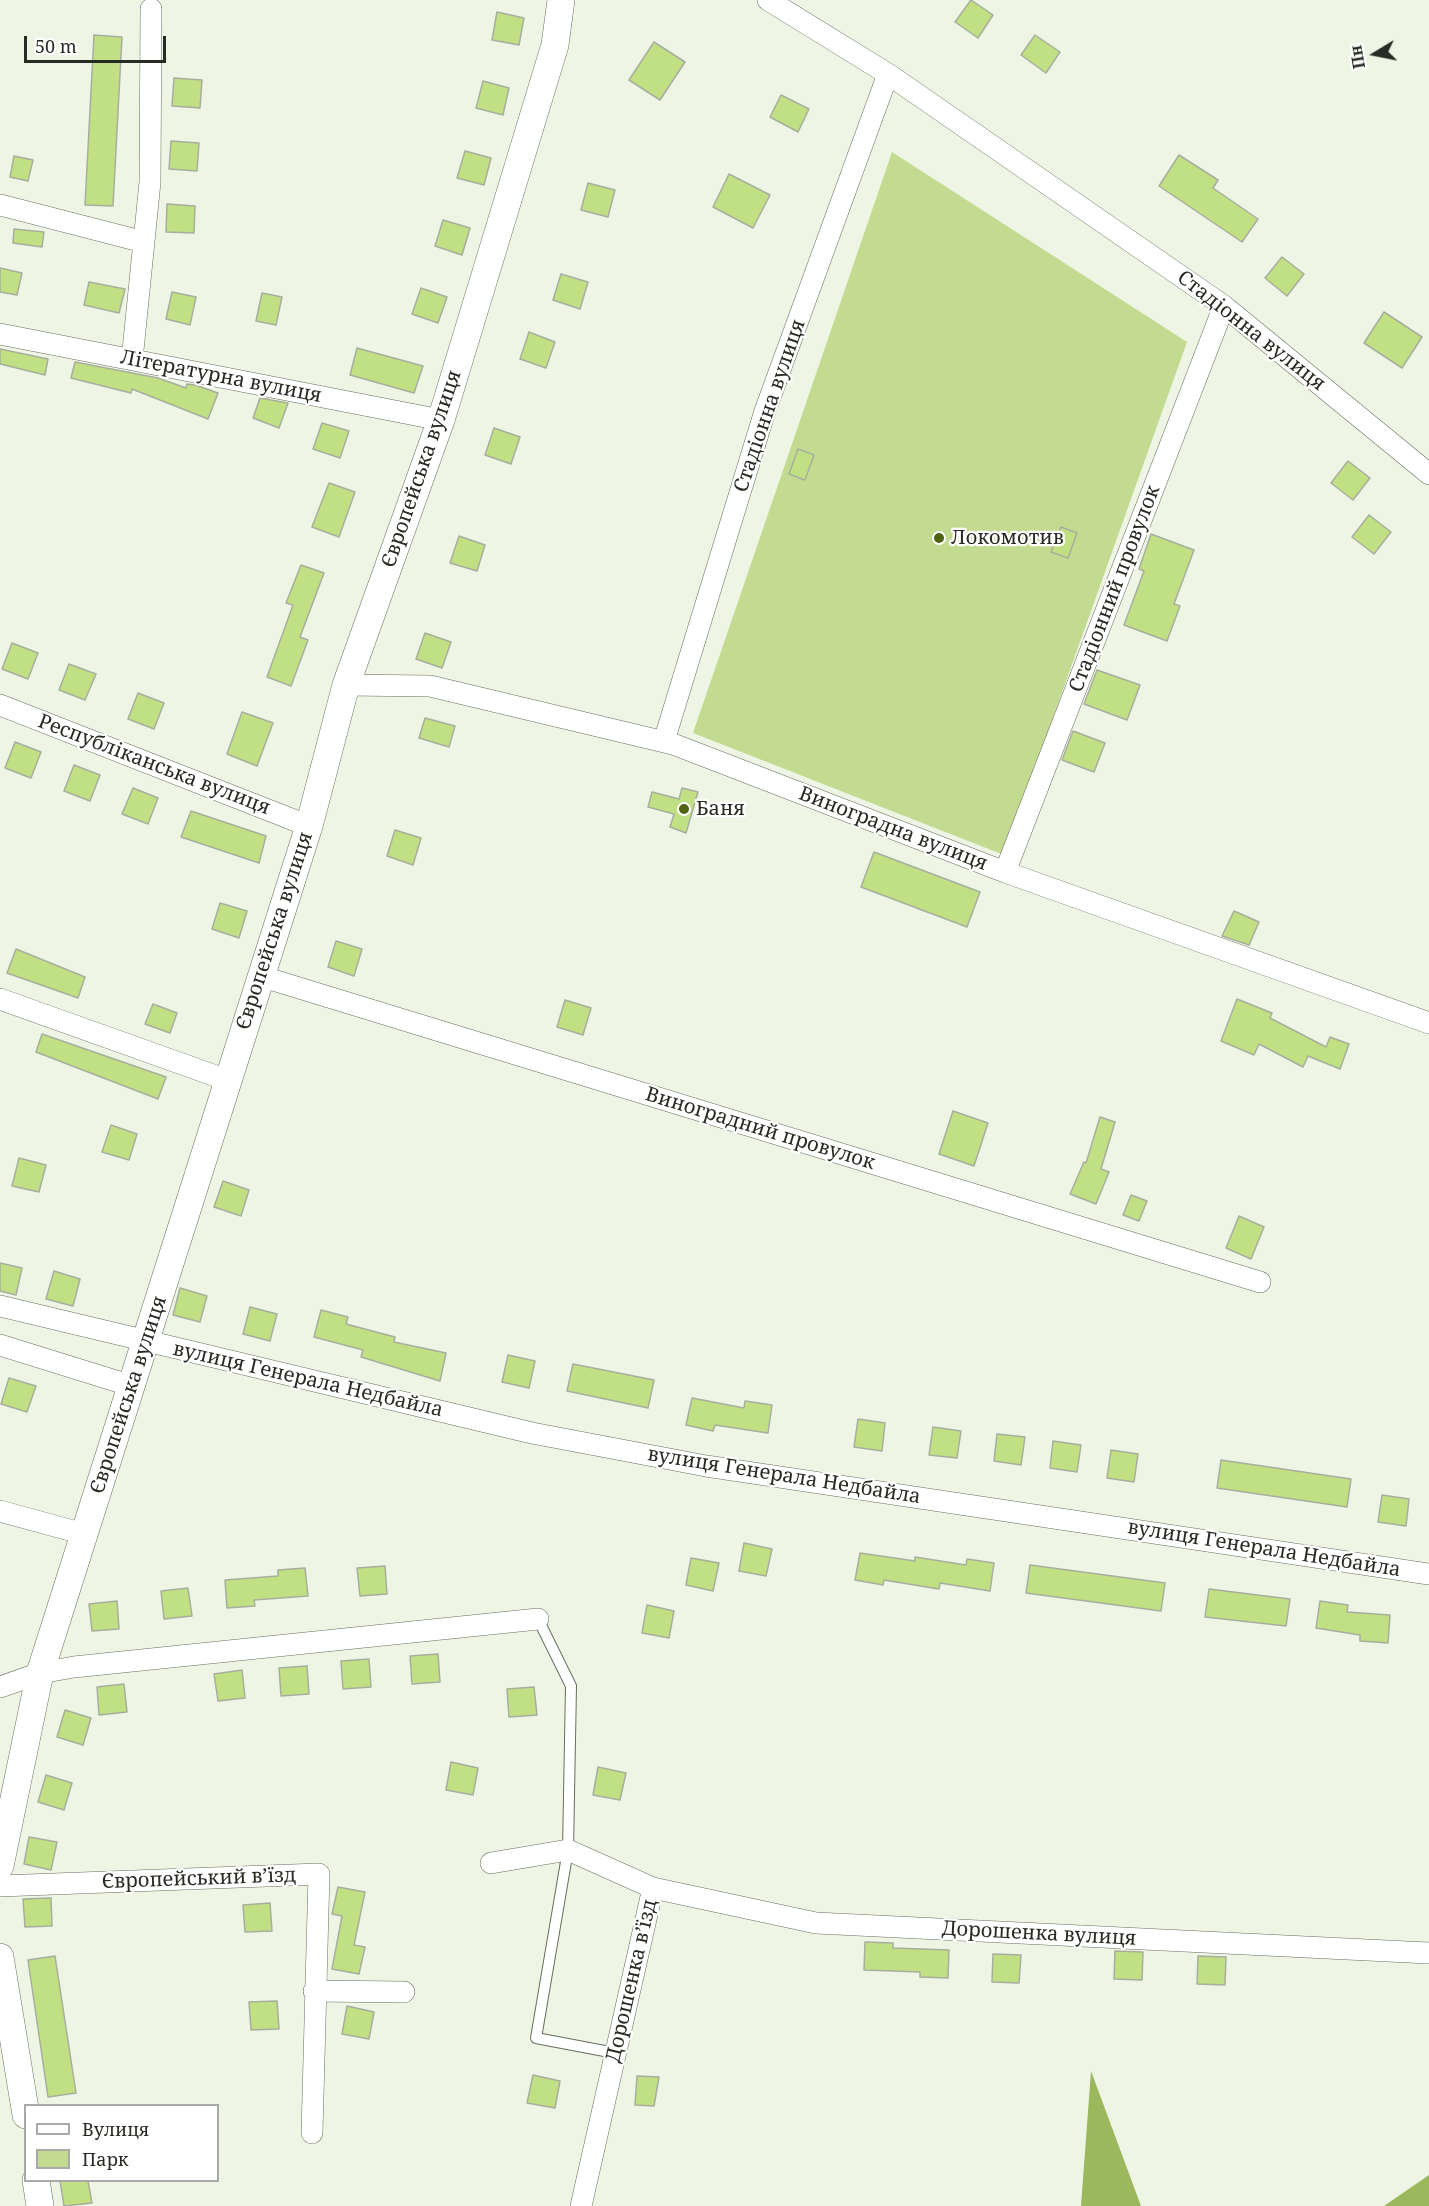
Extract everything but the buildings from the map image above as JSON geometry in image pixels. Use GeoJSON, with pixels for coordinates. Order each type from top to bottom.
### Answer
{"type":"FeatureCollection","features":[{"type":"Feature","properties":{"kind":"street","name":"Європейська вулиця"},"geometry":{"type":"LineString","coordinates":[[0,1866],[40,1673],[309,826],[346,685],[441,420],[555,45],[561,0]]}},
{"type":"Feature","properties":{"kind":"street","name":"Стадіонна вулиця"},"geometry":{"type":"LineString","coordinates":[[768,0],[888,74],[1224,306],[1429,474]]}},
{"type":"Feature","properties":{"kind":"street"},"geometry":{"type":"LineString","coordinates":[[132,360],[150,182],[151,9]]}},
{"type":"Feature","properties":{"kind":"street","name":"Стадіонна вулиця"},"geometry":{"type":"LineString","coordinates":[[664,741],[765,411],[888,74]]}},
{"type":"Feature","properties":{"kind":"street"},"geometry":{"type":"LineString","coordinates":[[0,205],[144,242]]}},
{"type":"Feature","properties":{"kind":"street","name":"Стадіонний провулок"},"geometry":{"type":"LineString","coordinates":[[1005,872],[1224,306]]}},
{"type":"Feature","properties":{"kind":"street","name":"Літературна вулиця"},"geometry":{"type":"LineString","coordinates":[[0,334],[441,420]]}},
{"type":"Feature","properties":{"kind":"street","name":"Виноградна вулиця"},"geometry":{"type":"LineString","coordinates":[[346,685],[430,686],[664,741],[1005,872],[1429,1023]]}},
{"type":"Feature","properties":{"kind":"street","name":"Республіканська вулиця"},"geometry":{"type":"LineString","coordinates":[[0,705],[309,826]]}},
{"type":"Feature","properties":{"kind":"street","name":"Виноградний провулок"},"geometry":{"type":"LineString","coordinates":[[260,976],[1260,1282]]}},
{"type":"Feature","properties":{"kind":"street"},"geometry":{"type":"LineString","coordinates":[[0,999],[227,1080]]}},
{"type":"Feature","properties":{"kind":"street","name":"вулиця Генерала Недбайла"},"geometry":{"type":"LineString","coordinates":[[0,1306],[532,1433],[706,1466],[1429,1574]]}},
{"type":"Feature","properties":{"kind":"street"},"geometry":{"type":"LineString","coordinates":[[0,1345],[132,1386]]}},
{"type":"Feature","properties":{"kind":"street"},"geometry":{"type":"LineString","coordinates":[[0,1511],[84,1534]]}},
{"type":"Feature","properties":{"kind":"street"},"geometry":{"type":"LineString","coordinates":[[0,1687],[40,1673],[538,1619]]}},
{"type":"Feature","properties":{"kind":"street"},"geometry":{"type":"LineString","coordinates":[[491,1863],[567,1850]]}},
{"type":"Feature","properties":{"kind":"street","name":"Дорошенка в’їзд"},"geometry":{"type":"LineString","coordinates":[[567,1850],[653,1888],[581,2206]]}},
{"type":"Feature","properties":{"kind":"street","name":"Європейський в’їзд"},"geometry":{"type":"LineString","coordinates":[[0,1886],[319,1874],[314,1992],[312,2133]]}},
{"type":"Feature","properties":{"kind":"street","name":"Дорошенка вулиця"},"geometry":{"type":"LineString","coordinates":[[653,1888],[816,1923],[1429,1953]]}},
{"type":"Feature","properties":{"kind":"street"},"geometry":{"type":"LineString","coordinates":[[0,1957],[24,2104]]}},
{"type":"Feature","properties":{"kind":"street"},"geometry":{"type":"LineString","coordinates":[[314,1992],[404,1992]]}},
{"type":"Feature","properties":{"kind":"street"},"geometry":{"type":"LineString","coordinates":[[36,2182],[40,2206]]}},
{"type":"Feature","properties":{"kind":"lane"},"geometry":{"type":"LineString","coordinates":[[538,1619],[571,1686],[567,1850],[536,2038],[615,2053]]}},
{"type":"Feature","properties":{"kind":"green space","name":"Локомотив"},"geometry":{"type":"Polygon","coordinates":[[[892,152],[1187,342],[1004,855],[693,733],[892,152]]]}},
{"type":"Feature","properties":{"kind":"green space"},"geometry":{"type":"Polygon","coordinates":[[[1091,2071],[1141,2206],[1081,2206],[1091,2071]]]}},
{"type":"Feature","properties":{"kind":"green space"},"geometry":{"type":"Polygon","coordinates":[[[1429,2175],[1429,2206],[1384,2206],[1429,2175]]]}},
{"type":"Feature","properties":{"kind":"place","name":"Локомотив"},"geometry":{"type":"Point","coordinates":[939,538]}},
{"type":"Feature","properties":{"kind":"place","name":"Баня"},"geometry":{"type":"Point","coordinates":[684,809]}}]}
